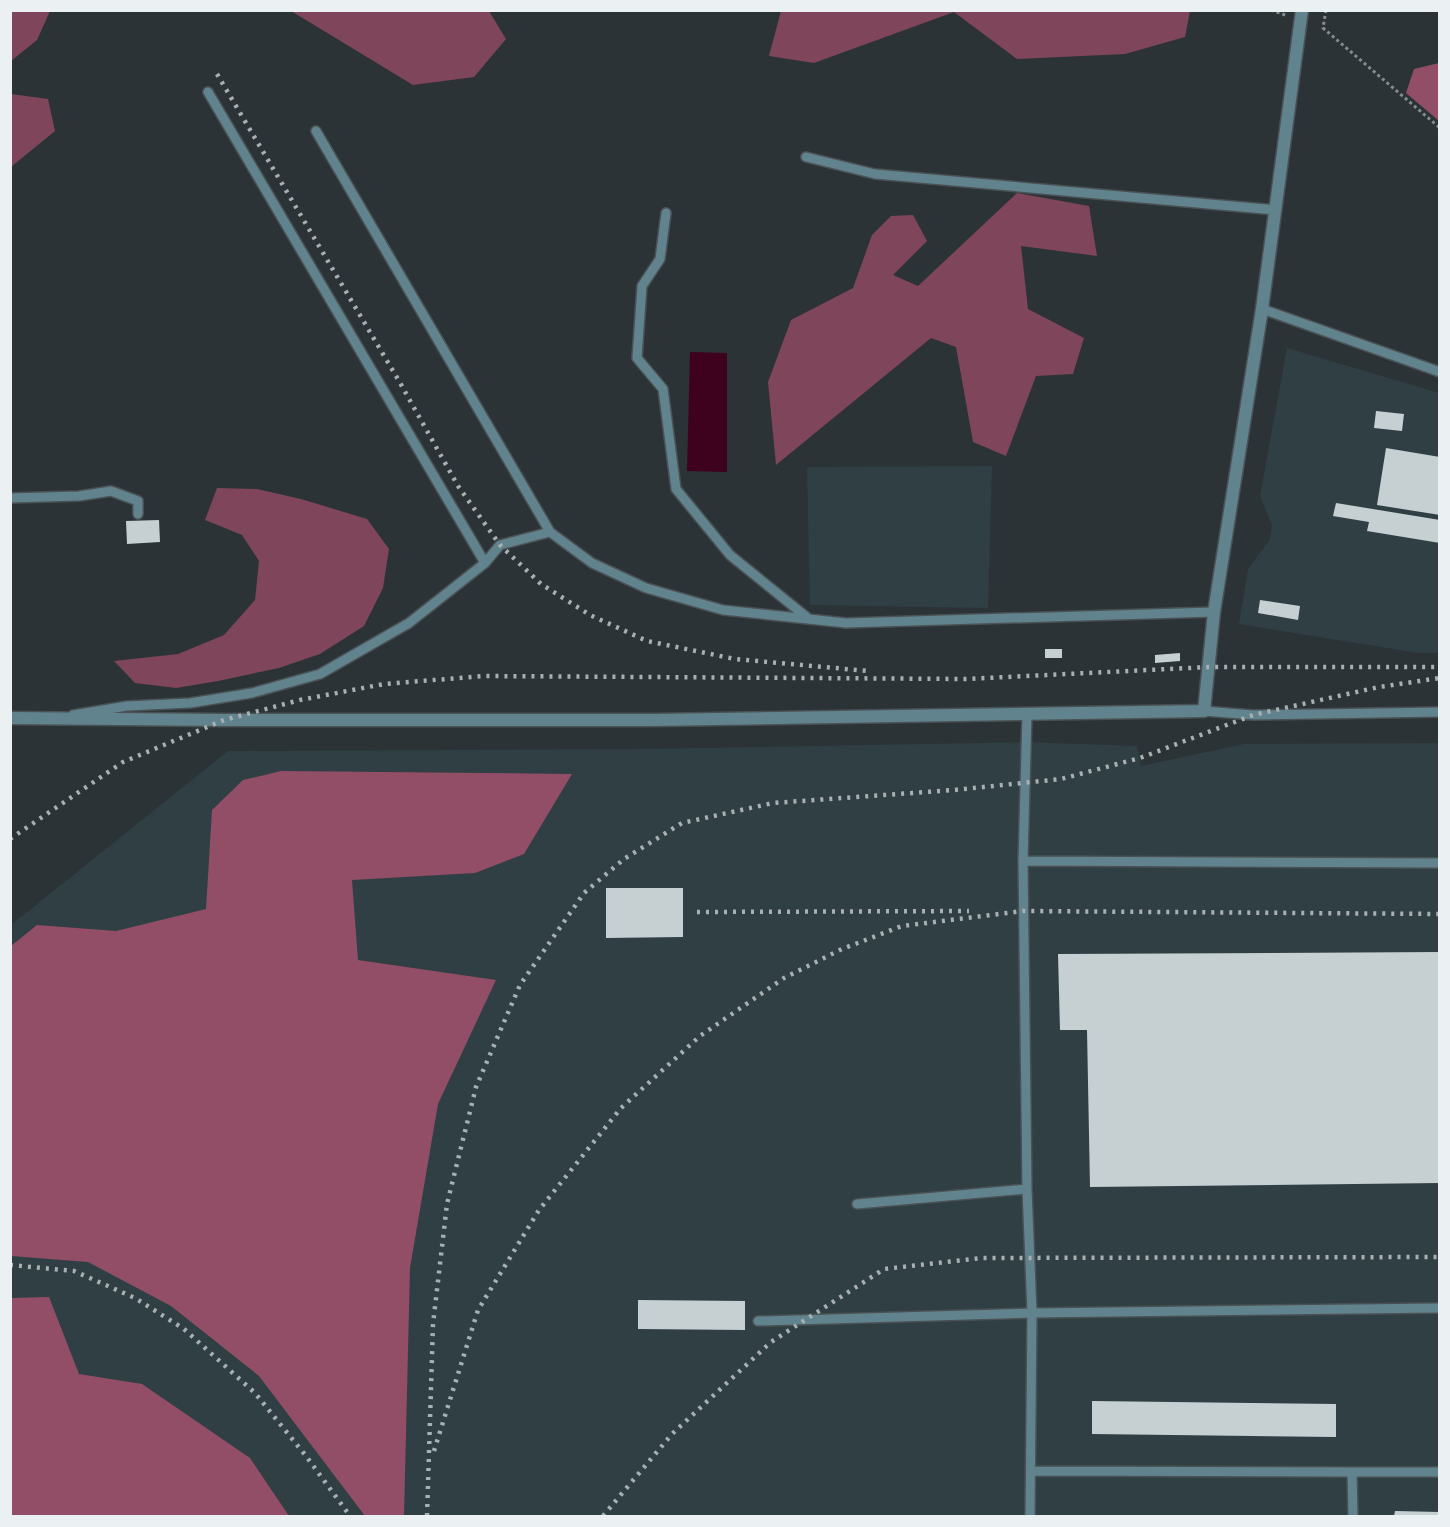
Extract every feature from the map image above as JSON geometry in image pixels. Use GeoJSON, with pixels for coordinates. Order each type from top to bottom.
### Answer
{"type":"FeatureCollection","features":[{"type":"Feature","properties":{"kind":"street"},"geometry":{"type":"LineString","coordinates":[[10,718],[654,720],[1204,711],[1214,612],[1262,309],[1302,10]]}},
{"type":"Feature","properties":{"kind":"lane"},"geometry":{"type":"LineString","coordinates":[[208,92],[485,562]]}},
{"type":"Feature","properties":{"kind":"lane"},"geometry":{"type":"LineString","coordinates":[[315,131],[550,532],[592,563],[646,588],[723,610],[846,623],[1214,612]]}},
{"type":"Feature","properties":{"kind":"lane"},"geometry":{"type":"LineString","coordinates":[[806,157],[875,174],[1276,210]]}},
{"type":"Feature","properties":{"kind":"lane"},"geometry":{"type":"LineString","coordinates":[[666,213],[660,259],[642,286],[637,358],[663,389],[676,489],[730,555],[809,619]]}},
{"type":"Feature","properties":{"kind":"lane"},"geometry":{"type":"LineString","coordinates":[[1262,309],[1440,372]]}},
{"type":"Feature","properties":{"kind":"lane"},"geometry":{"type":"LineString","coordinates":[[10,498],[79,496],[111,491],[138,501],[138,514]]}},
{"type":"Feature","properties":{"kind":"lane"},"geometry":{"type":"LineString","coordinates":[[50,718],[127,706],[190,703],[252,693],[321,674],[410,623],[485,562],[500,545],[550,532]]}},
{"type":"Feature","properties":{"kind":"lane"},"geometry":{"type":"LineString","coordinates":[[1204,711],[1253,715],[1440,712]]}},
{"type":"Feature","properties":{"kind":"lane"},"geometry":{"type":"LineString","coordinates":[[1027,714],[1023,861],[1027,1189],[1032,1313],[1030,1516]]}},
{"type":"Feature","properties":{"kind":"lane"},"geometry":{"type":"LineString","coordinates":[[1023,861],[1440,863]]}},
{"type":"Feature","properties":{"kind":"lane"},"geometry":{"type":"LineString","coordinates":[[856,1204],[1027,1189]]}},
{"type":"Feature","properties":{"kind":"lane"},"geometry":{"type":"LineString","coordinates":[[758,1321],[1032,1313],[1440,1308]]}},
{"type":"Feature","properties":{"kind":"lane"},"geometry":{"type":"LineString","coordinates":[[1030,1472],[1440,1472]]}},
{"type":"Feature","properties":{"kind":"lane"},"geometry":{"type":"LineString","coordinates":[[1352,1472],[1353,1516]]}},
{"type":"Feature","properties":{"kind":"path"},"geometry":{"type":"LineString","coordinates":[[1326,10],[1323,28],[1440,128]]}},
{"type":"Feature","properties":{"kind":"shaded area"},"geometry":{"type":"Polygon","coordinates":[[[11,10],[50,11],[37,40],[11,61],[11,10]]]}},
{"type":"Feature","properties":{"kind":"shaded area"},"geometry":{"type":"Polygon","coordinates":[[[781,10],[1190,11],[1185,37],[1125,54],[1017,59],[954,12],[814,63],[769,56],[781,10]]]}},
{"type":"Feature","properties":{"kind":"shaded area"},"geometry":{"type":"Polygon","coordinates":[[[291,11],[489,11],[506,39],[474,77],[413,85],[291,11]]]}},
{"type":"Feature","properties":{"kind":"shaded area"},"geometry":{"type":"Polygon","coordinates":[[[1440,63],[1439,121],[1406,93],[1414,69],[1440,63]]]}},
{"type":"Feature","properties":{"kind":"shaded area"},"geometry":{"type":"Polygon","coordinates":[[[11,94],[48,99],[55,131],[11,167],[11,94]]]}},
{"type":"Feature","properties":{"kind":"shaded area"},"geometry":{"type":"Polygon","coordinates":[[[1017,193],[1089,206],[1097,256],[1021,246],[1028,309],[1084,338],[1073,374],[1036,376],[1006,456],[973,442],[956,347],[931,338],[776,465],[768,382],[791,320],[853,288],[872,235],[891,216],[913,215],[927,241],[893,275],[918,286],[1017,193]]]}},
{"type":"Feature","properties":{"kind":"shaded area"},"geometry":{"type":"Polygon","coordinates":[[[1287,348],[1439,393],[1439,653],[1418,653],[1239,624],[1248,569],[1270,539],[1272,525],[1260,496],[1287,348]]]}},
{"type":"Feature","properties":{"kind":"shaded area"},"geometry":{"type":"Polygon","coordinates":[[[690,352],[727,353],[727,472],[687,471],[690,352]]]}},
{"type":"Feature","properties":{"kind":"shaded area"},"geometry":{"type":"Polygon","coordinates":[[[992,466],[988,608],[810,605],[807,467],[992,466]]]}},
{"type":"Feature","properties":{"kind":"shaded area"},"geometry":{"type":"Polygon","coordinates":[[[217,488],[257,489],[301,499],[367,519],[389,549],[383,588],[364,626],[320,654],[279,668],[176,688],[135,683],[114,661],[178,654],[224,635],[255,600],[259,561],[242,535],[205,520],[217,488]]]}},
{"type":"Feature","properties":{"kind":"shaded area"},"geometry":{"type":"Polygon","coordinates":[[[1025,742],[1137,746],[1141,766],[1244,744],[1439,743],[1439,1516],[11,1516],[11,925],[228,751],[649,749],[1025,742]]]}},
{"type":"Feature","properties":{"kind":"shaded area"},"geometry":{"type":"Polygon","coordinates":[[[281,771],[572,774],[524,854],[475,873],[352,880],[358,960],[496,980],[438,1104],[410,1268],[404,1516],[365,1516],[259,1376],[171,1306],[88,1262],[11,1256],[11,946],[37,925],[116,931],[206,909],[212,810],[243,780],[281,771]]]}},
{"type":"Feature","properties":{"kind":"shaded area"},"geometry":{"type":"Polygon","coordinates":[[[49,1297],[79,1374],[142,1384],[250,1458],[289,1516],[11,1516],[11,1298],[49,1297]]]}},
{"type":"Feature","properties":{"kind":"building"},"geometry":{"type":"Polygon","coordinates":[[[1376,411],[1404,414],[1402,431],[1374,428],[1376,411]]]}},
{"type":"Feature","properties":{"kind":"building"},"geometry":{"type":"Polygon","coordinates":[[[1386,448],[1440,457],[1440,515],[1377,505],[1386,448]]]}},
{"type":"Feature","properties":{"kind":"building"},"geometry":{"type":"Polygon","coordinates":[[[1336,503],[1440,520],[1440,543],[1367,531],[1369,522],[1333,516],[1336,503]]]}},
{"type":"Feature","properties":{"kind":"building"},"geometry":{"type":"Polygon","coordinates":[[[159,520],[160,542],[127,544],[126,521],[159,520]]]}},
{"type":"Feature","properties":{"kind":"building"},"geometry":{"type":"Polygon","coordinates":[[[1260,600],[1300,606],[1298,620],[1258,613],[1260,600]]]}},
{"type":"Feature","properties":{"kind":"building"},"geometry":{"type":"Polygon","coordinates":[[[1045,649],[1062,649],[1062,658],[1045,658],[1045,649]]]}},
{"type":"Feature","properties":{"kind":"building"},"geometry":{"type":"Polygon","coordinates":[[[1180,653],[1180,661],[1155,663],[1155,655],[1180,653]]]}},
{"type":"Feature","properties":{"kind":"building"},"geometry":{"type":"Polygon","coordinates":[[[606,888],[683,888],[683,937],[606,938],[606,888]]]}},
{"type":"Feature","properties":{"kind":"building"},"geometry":{"type":"Polygon","coordinates":[[[1440,952],[1440,1183],[1090,1187],[1087,1030],[1060,1030],[1058,954],[1440,952]]]}},
{"type":"Feature","properties":{"kind":"building"},"geometry":{"type":"Polygon","coordinates":[[[638,1300],[745,1301],[745,1330],[638,1329],[638,1300]]]}},
{"type":"Feature","properties":{"kind":"building"},"geometry":{"type":"Polygon","coordinates":[[[1092,1401],[1336,1404],[1336,1437],[1092,1434],[1092,1401]]]}},
{"type":"Feature","properties":{"kind":"building"},"geometry":{"type":"Polygon","coordinates":[[[1395,1511],[1440,1512],[1440,1516],[1394,1516],[1395,1511]]]}},
{"type":"Feature","properties":{"kind":"railway"},"geometry":{"type":"LineString","coordinates":[[217,74],[399,381],[458,486],[500,545],[541,584],[590,615],[647,641],[735,659],[868,671]]}},
{"type":"Feature","properties":{"kind":"railway"},"geometry":{"type":"LineString","coordinates":[[10,839],[123,762],[224,720],[300,700],[384,684],[484,676],[966,679],[1209,667],[1440,667]]}},
{"type":"Feature","properties":{"kind":"railway"},"geometry":{"type":"LineString","coordinates":[[427,1516],[433,1324],[447,1204],[476,1087],[520,985],[584,893],[624,859],[682,823],[773,803],[954,790],[1061,779],[1140,758],[1253,715],[1379,687],[1440,678]]}},
{"type":"Feature","properties":{"kind":"railway"},"geometry":{"type":"LineString","coordinates":[[697,912],[969,911]]}},
{"type":"Feature","properties":{"kind":"railway"},"geometry":{"type":"LineString","coordinates":[[434,1451],[478,1310],[539,1210],[621,1108],[700,1036],[784,978],[842,949],[902,926],[1023,911],[1440,914]]}},
{"type":"Feature","properties":{"kind":"railway"},"geometry":{"type":"LineString","coordinates":[[603,1516],[672,1434],[771,1342],[884,1269],[982,1258],[1440,1257]]}},
{"type":"Feature","properties":{"kind":"railway"},"geometry":{"type":"LineString","coordinates":[[10,1265],[74,1271],[135,1298],[184,1329],[255,1393],[306,1456],[350,1516]]}}]}
